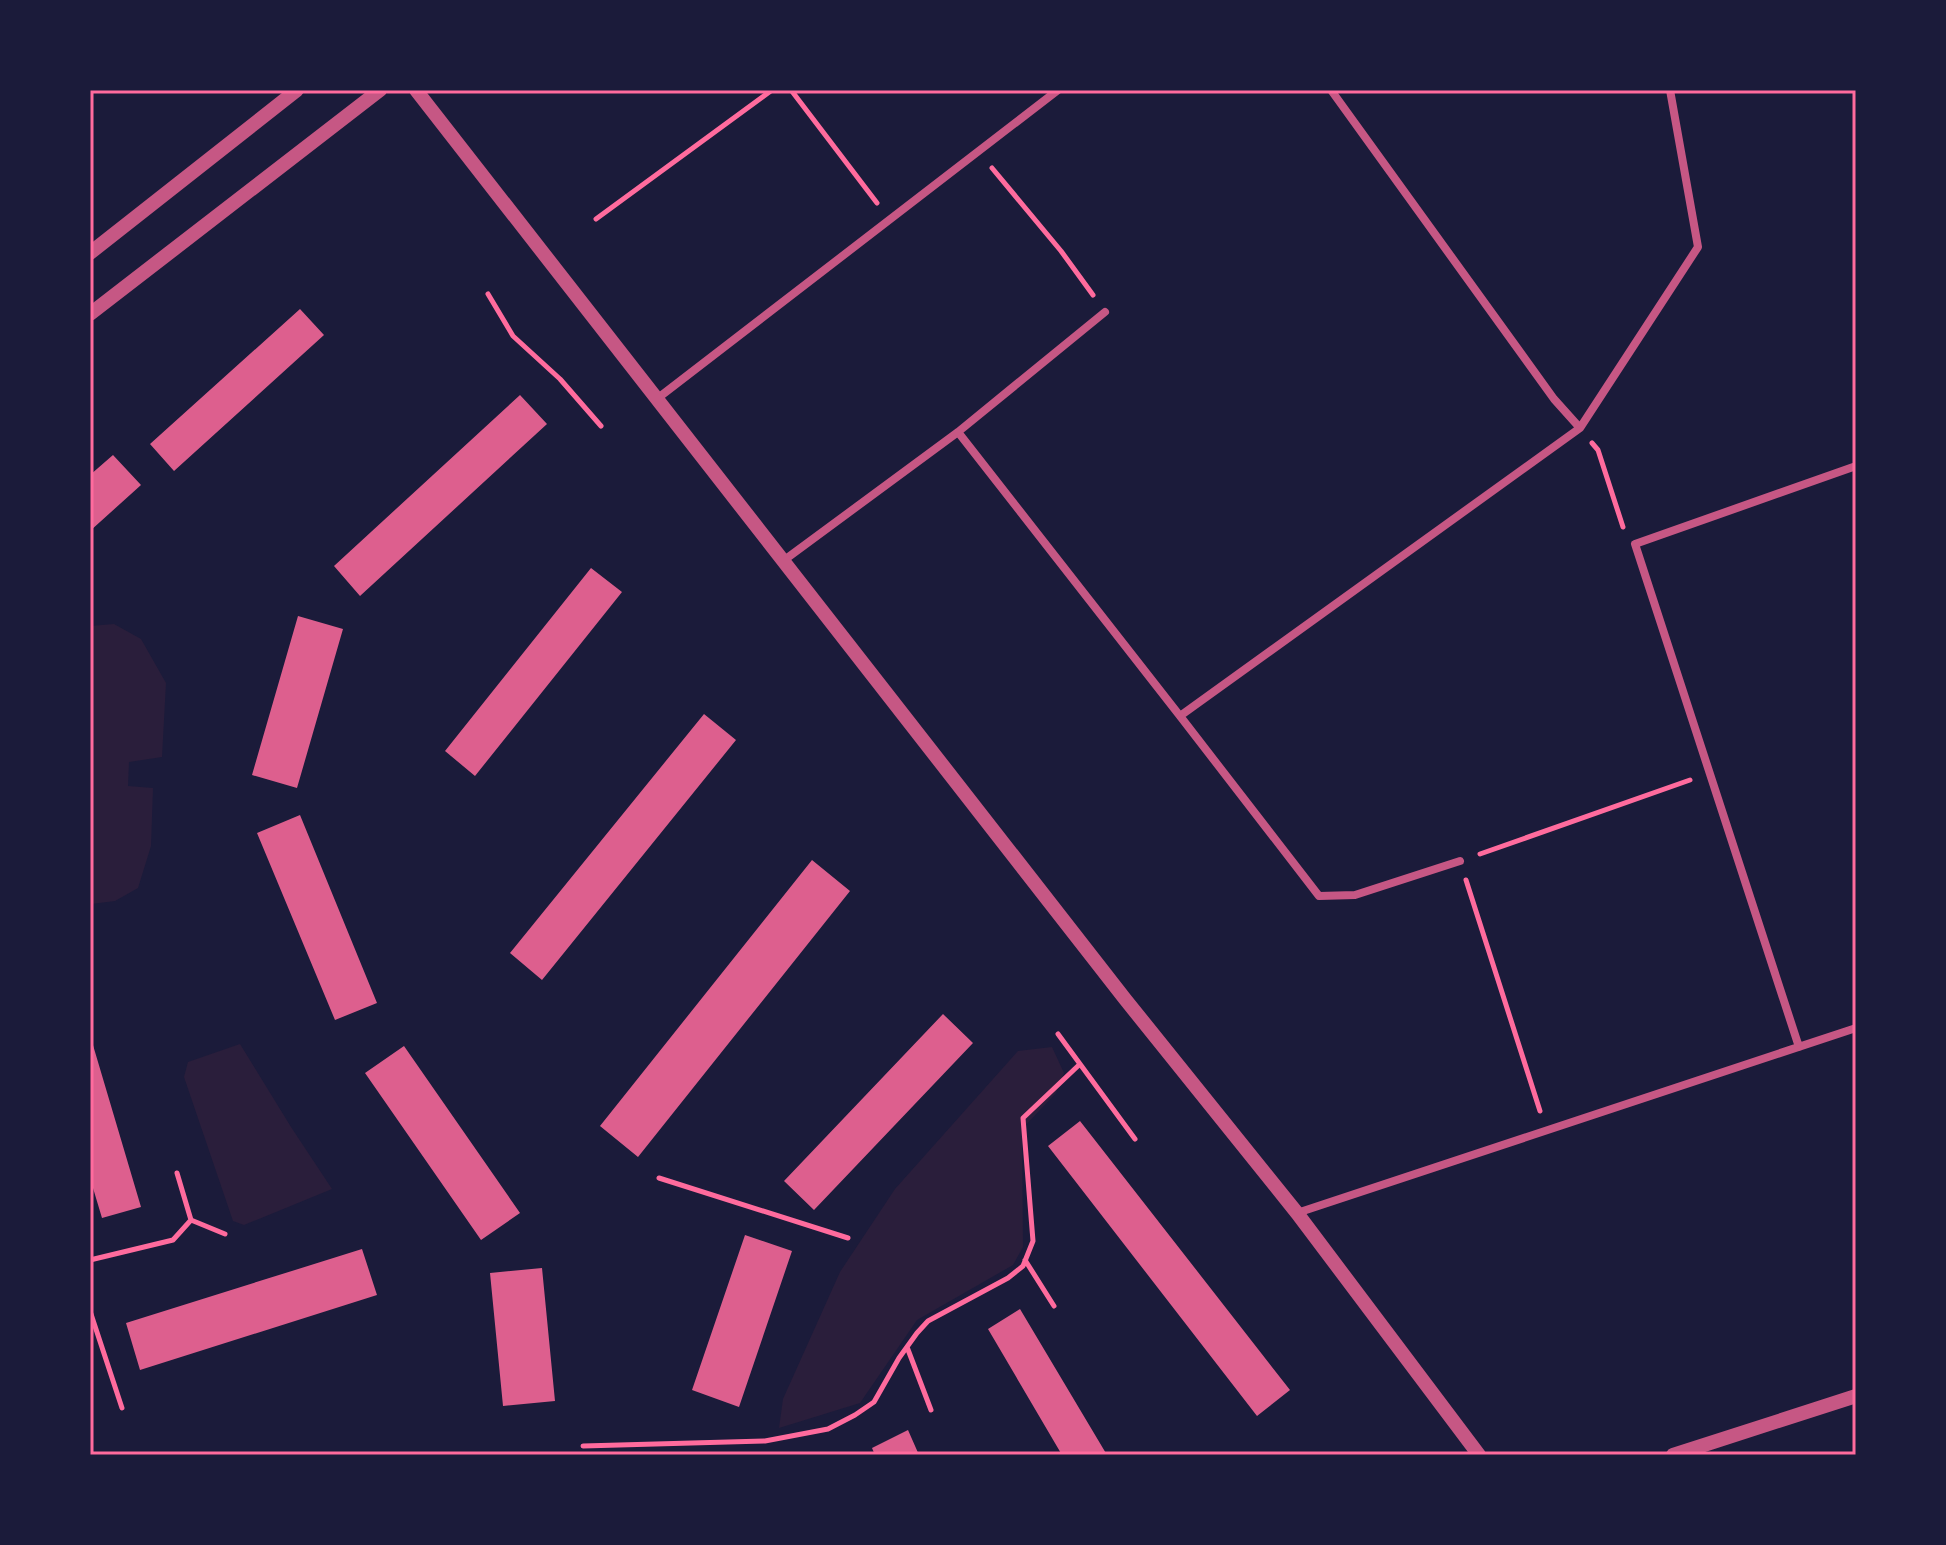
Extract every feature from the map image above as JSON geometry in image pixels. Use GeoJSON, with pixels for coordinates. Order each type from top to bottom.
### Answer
{"type":"FeatureCollection","features":[{"type":"Feature","properties":{"kind":"street"},"geometry":{"type":"LineString","coordinates":[[90,253],[297,90]]}},
{"type":"Feature","properties":{"kind":"street"},"geometry":{"type":"LineString","coordinates":[[90,314],[380,90]]}},
{"type":"Feature","properties":{"kind":"street"},"geometry":{"type":"LineString","coordinates":[[416,90],[1115,987],[1297,1213],[1479,1455]]}},
{"type":"Feature","properties":{"kind":"street"},"geometry":{"type":"LineString","coordinates":[[658,398],[1058,90]]}},
{"type":"Feature","properties":{"kind":"street"},"geometry":{"type":"LineString","coordinates":[[1331,90],[1554,399],[1580,428]]}},
{"type":"Feature","properties":{"kind":"street"},"geometry":{"type":"LineString","coordinates":[[1180,716],[1580,428],[1698,247],[1670,90]]}},
{"type":"Feature","properties":{"kind":"street"},"geometry":{"type":"LineString","coordinates":[[783,561],[958,432],[1105,312]]}},
{"type":"Feature","properties":{"kind":"street"},"geometry":{"type":"LineString","coordinates":[[958,432],[1319,896],[1355,895],[1460,861]]}},
{"type":"Feature","properties":{"kind":"street"},"geometry":{"type":"LineString","coordinates":[[1799,1047],[1635,544],[1856,466]]}},
{"type":"Feature","properties":{"kind":"street"},"geometry":{"type":"LineString","coordinates":[[1297,1213],[1856,1028]]}},
{"type":"Feature","properties":{"kind":"street"},"geometry":{"type":"LineString","coordinates":[[1673,1455],[1856,1396]]}},
{"type":"Feature","properties":{"kind":"path"},"geometry":{"type":"LineString","coordinates":[[596,219],[772,90]]}},
{"type":"Feature","properties":{"kind":"path"},"geometry":{"type":"LineString","coordinates":[[791,90],[889,220]]}},
{"type":"Feature","properties":{"kind":"path"},"geometry":{"type":"LineString","coordinates":[[979,151],[1061,251],[1105,312]]}},
{"type":"Feature","properties":{"kind":"path"},"geometry":{"type":"LineString","coordinates":[[488,294],[513,336],[560,379],[601,426]]}},
{"type":"Feature","properties":{"kind":"path"},"geometry":{"type":"LineString","coordinates":[[1580,428],[1598,450],[1624,530],[1635,544]]}},
{"type":"Feature","properties":{"kind":"path"},"geometry":{"type":"LineString","coordinates":[[1547,1131],[1460,861],[1710,773]]}},
{"type":"Feature","properties":{"kind":"path"},"geometry":{"type":"LineString","coordinates":[[1058,1034],[1135,1139]]}},
{"type":"Feature","properties":{"kind":"path"},"geometry":{"type":"LineString","coordinates":[[583,1446],[765,1441],[828,1429],[874,1402],[907,1347],[928,1321],[1008,1278],[1023,1266],[1033,1241],[1023,1118],[1080,1064]]}},
{"type":"Feature","properties":{"kind":"path"},"geometry":{"type":"LineString","coordinates":[[177,1173],[191,1220]]}},
{"type":"Feature","properties":{"kind":"path"},"geometry":{"type":"LineString","coordinates":[[659,1178],[848,1238]]}},
{"type":"Feature","properties":{"kind":"path"},"geometry":{"type":"LineString","coordinates":[[191,1220],[225,1234]]}},
{"type":"Feature","properties":{"kind":"path"},"geometry":{"type":"LineString","coordinates":[[90,1260],[173,1240],[191,1220]]}},
{"type":"Feature","properties":{"kind":"path"},"geometry":{"type":"LineString","coordinates":[[1025,1259],[1054,1306]]}},
{"type":"Feature","properties":{"kind":"path"},"geometry":{"type":"LineString","coordinates":[[90,1311],[122,1408]]}},
{"type":"Feature","properties":{"kind":"path"},"geometry":{"type":"LineString","coordinates":[[907,1347],[931,1410]]}},
{"type":"Feature","properties":{"kind":"shaded area"},"geometry":{"type":"Polygon","coordinates":[[[114,624],[141,639],[166,683],[162,757],[129,762],[128,786],[153,788],[151,846],[138,888],[115,901],[91,904],[90,626],[114,624]]]}},
{"type":"Feature","properties":{"kind":"shaded area"},"geometry":{"type":"Polygon","coordinates":[[[240,1044],[332,1189],[244,1225],[233,1221],[184,1077],[188,1062],[240,1044]]]}},
{"type":"Feature","properties":{"kind":"shaded area"},"geometry":{"type":"Polygon","coordinates":[[[1052,1047],[1064,1073],[1056,1093],[1022,1129],[1023,1247],[1013,1265],[917,1320],[860,1403],[779,1428],[783,1399],[840,1272],[895,1189],[1018,1051],[1052,1047]]]}},
{"type":"Feature","properties":{"kind":"building"},"geometry":{"type":"Polygon","coordinates":[[[300,309],[324,335],[174,471],[150,444],[300,309]]]}},
{"type":"Feature","properties":{"kind":"building"},"geometry":{"type":"Polygon","coordinates":[[[520,395],[547,424],[360,596],[334,566],[520,395]]]}},
{"type":"Feature","properties":{"kind":"building"},"geometry":{"type":"Polygon","coordinates":[[[113,455],[141,485],[90,531],[90,475],[113,455]]]}},
{"type":"Feature","properties":{"kind":"building"},"geometry":{"type":"Polygon","coordinates":[[[591,568],[622,592],[475,776],[445,751],[591,568]]]}},
{"type":"Feature","properties":{"kind":"building"},"geometry":{"type":"Polygon","coordinates":[[[298,616],[343,629],[297,788],[252,775],[298,616]]]}},
{"type":"Feature","properties":{"kind":"building"},"geometry":{"type":"Polygon","coordinates":[[[704,714],[736,740],[542,980],[510,953],[704,714]]]}},
{"type":"Feature","properties":{"kind":"building"},"geometry":{"type":"Polygon","coordinates":[[[300,815],[377,1003],[335,1020],[257,833],[300,815]]]}},
{"type":"Feature","properties":{"kind":"building"},"geometry":{"type":"Polygon","coordinates":[[[812,860],[850,891],[638,1157],[600,1126],[812,860]]]}},
{"type":"Feature","properties":{"kind":"building"},"geometry":{"type":"Polygon","coordinates":[[[943,1014],[973,1043],[814,1210],[784,1181],[943,1014]]]}},
{"type":"Feature","properties":{"kind":"building"},"geometry":{"type":"Polygon","coordinates":[[[90,1035],[141,1207],[102,1218],[90,1178],[90,1035]]]}},
{"type":"Feature","properties":{"kind":"building"},"geometry":{"type":"Polygon","coordinates":[[[404,1046],[520,1213],[481,1240],[365,1073],[404,1046]]]}},
{"type":"Feature","properties":{"kind":"building"},"geometry":{"type":"Polygon","coordinates":[[[1080,1121],[1290,1390],[1257,1416],[1048,1146],[1080,1121]]]}},
{"type":"Feature","properties":{"kind":"building"},"geometry":{"type":"Polygon","coordinates":[[[745,1235],[792,1251],[739,1407],[692,1390],[745,1235]]]}},
{"type":"Feature","properties":{"kind":"building"},"geometry":{"type":"Polygon","coordinates":[[[362,1249],[377,1295],[140,1370],[126,1323],[362,1249]]]}},
{"type":"Feature","properties":{"kind":"building"},"geometry":{"type":"Polygon","coordinates":[[[542,1268],[555,1401],[503,1406],[490,1273],[542,1268]]]}},
{"type":"Feature","properties":{"kind":"building"},"geometry":{"type":"Polygon","coordinates":[[[1020,1309],[1107,1455],[1062,1455],[988,1329],[1020,1309]]]}},
{"type":"Feature","properties":{"kind":"building"},"geometry":{"type":"Polygon","coordinates":[[[908,1430],[919,1455],[875,1455],[872,1448],[908,1430]]]}}]}
